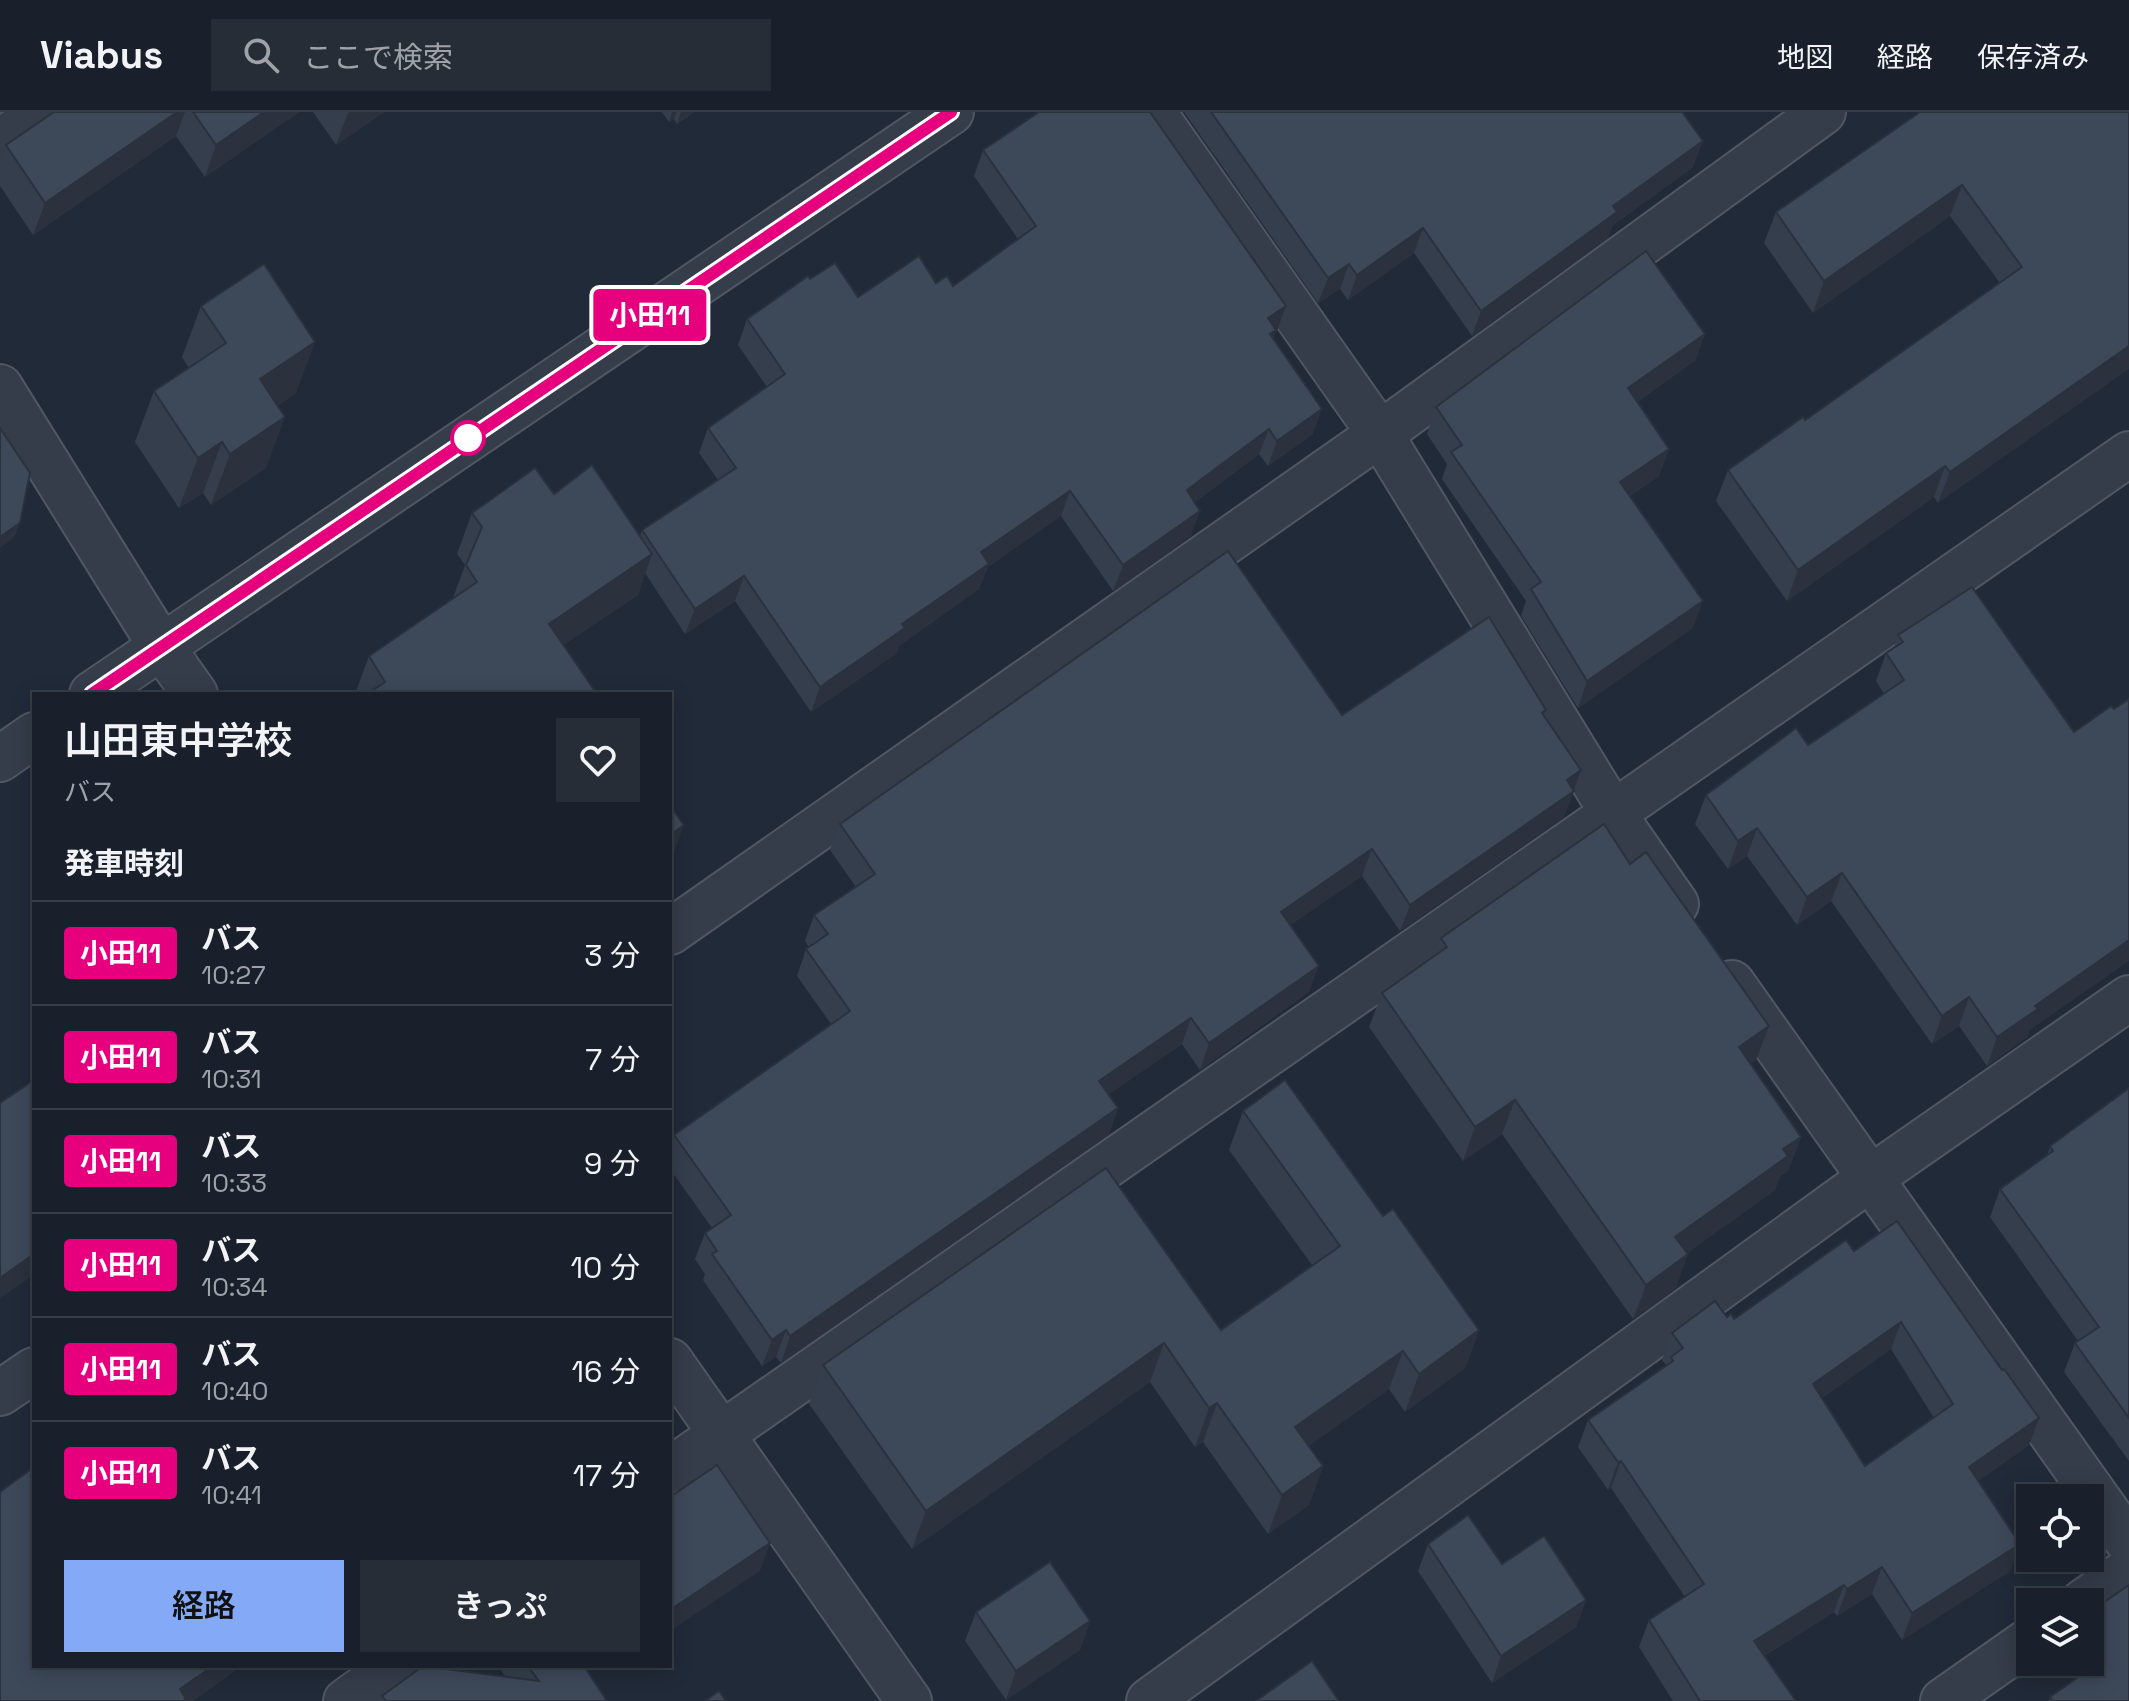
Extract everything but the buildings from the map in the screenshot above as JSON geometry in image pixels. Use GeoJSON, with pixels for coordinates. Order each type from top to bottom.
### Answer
{"type":"FeatureCollection","features":[{"type":"Feature","properties":{"kind":"street"},"geometry":{"type":"LineString","coordinates":[[0,142],[42,112]]}},
{"type":"Feature","properties":{"kind":"street"},"geometry":{"type":"LineString","coordinates":[[95,692],[951,112]]}},
{"type":"Feature","properties":{"kind":"street"},"geometry":{"type":"LineString","coordinates":[[1153,112],[1380,434],[1614,815],[2129,1543]]}},
{"type":"Feature","properties":{"kind":"street"},"geometry":{"type":"LineString","coordinates":[[672,931],[1380,434],[1823,112]]}},
{"type":"Feature","properties":{"kind":"street"},"geometry":{"type":"LineString","coordinates":[[0,387],[161,646],[194,692]]}},
{"type":"Feature","properties":{"kind":"street"},"geometry":{"type":"LineString","coordinates":[[672,1469],[2129,454]]}},
{"type":"Feature","properties":{"kind":"street"},"geometry":{"type":"LineString","coordinates":[[0,759],[32,736]]}},
{"type":"Feature","properties":{"kind":"street"},"geometry":{"type":"LineString","coordinates":[[1149,1701],[1869,1179],[2129,998]]}},
{"type":"Feature","properties":{"kind":"street"},"geometry":{"type":"LineString","coordinates":[[672,1364],[909,1701]]}},
{"type":"Feature","properties":{"kind":"street"},"geometry":{"type":"LineString","coordinates":[[0,1393],[32,1371]]}},
{"type":"Feature","properties":{"kind":"street"},"geometry":{"type":"LineString","coordinates":[[2103,1588],[2129,1570]]}},
{"type":"Feature","properties":{"kind":"street"},"geometry":{"type":"LineString","coordinates":[[1943,1701],[2016,1650]]}},
{"type":"Feature","properties":{"kind":"street"},"geometry":{"type":"LineString","coordinates":[[346,1701],[392,1668]]}},
{"type":"Feature","properties":{"kind":"bus line","name":"小田11"},"geometry":{"type":"LineString","coordinates":[[95,692],[951,112]]}}]}
